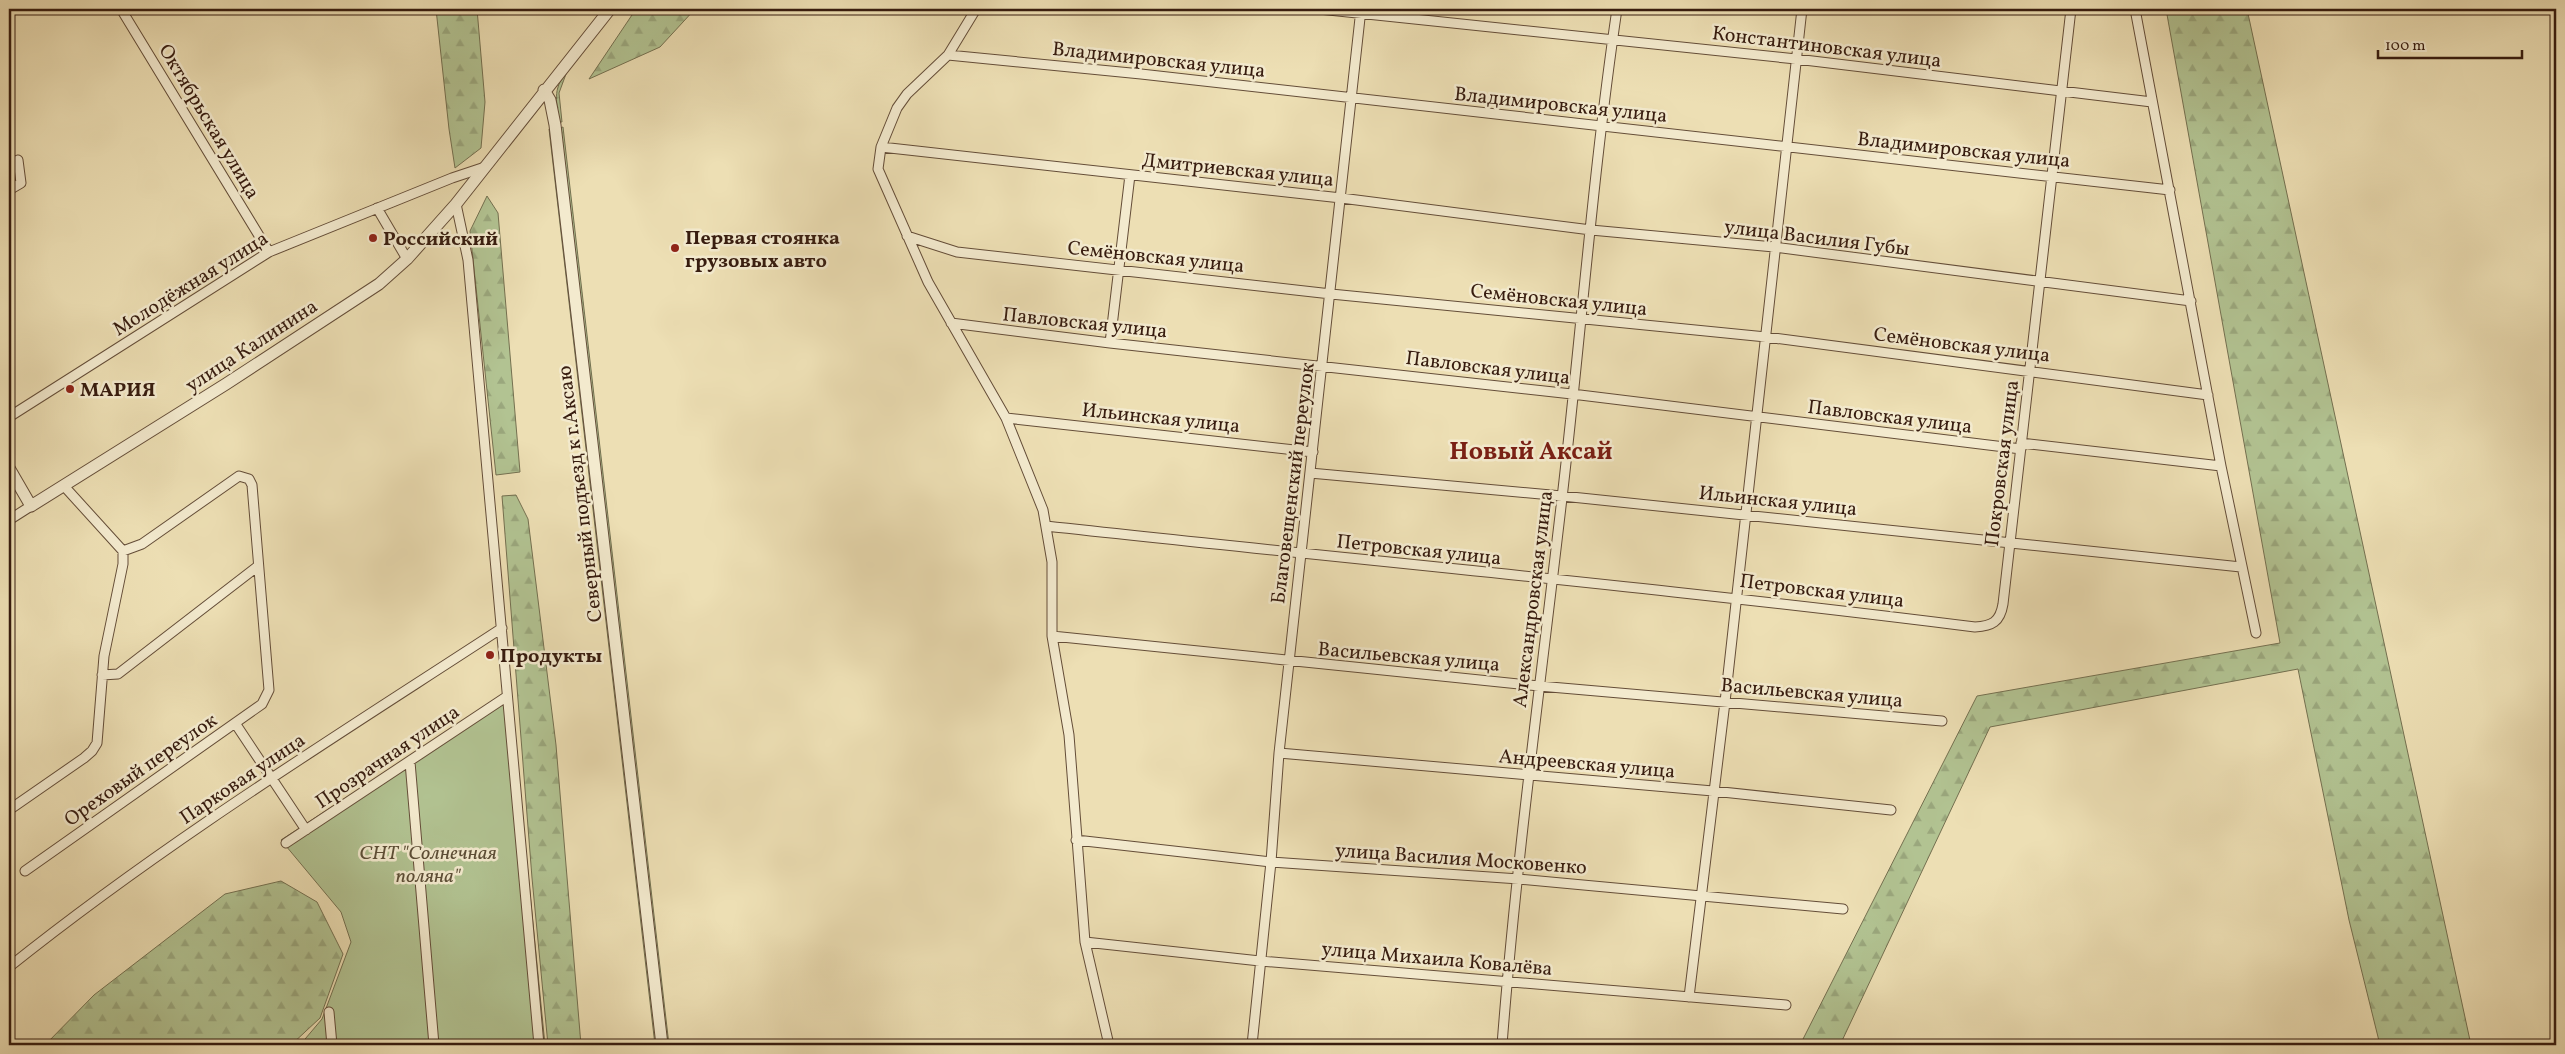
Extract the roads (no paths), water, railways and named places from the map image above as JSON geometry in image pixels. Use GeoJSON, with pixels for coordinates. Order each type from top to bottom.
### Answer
{"type":"FeatureCollection","features":[{"type":"Feature","properties":{"kind":"street","name":"Октябрьская улица"},"geometry":{"type":"LineString","coordinates":[[121,9],[269,252]]}},
{"type":"Feature","properties":{"kind":"street","name":"улица Калинина"},"geometry":{"type":"LineString","coordinates":[[9,520],[226,384],[371,289],[407,259],[456,204],[544,90],[610,9]]}},
{"type":"Feature","properties":{"kind":"street"},"geometry":{"type":"LineString","coordinates":[[976,9],[948,55],[907,94],[890,123],[881,147],[878,169],[928,282],[1006,418],[1038,494],[1052,562],[1052,636],[1069,735],[1085,942],[1109,1045]]}},
{"type":"Feature","properties":{"kind":"street","name":"Константиновская улица"},"geometry":{"type":"LineString","coordinates":[[1319,9],[1361,11],[1796,59],[2152,102]]}},
{"type":"Feature","properties":{"kind":"street","name":"Александровская улица"},"geometry":{"type":"LineString","coordinates":[[1502,1045],[1528,776],[1562,496],[1601,126],[1617,9]]}},
{"type":"Feature","properties":{"kind":"street"},"geometry":{"type":"LineString","coordinates":[[1689,997],[1725,702],[1735,597],[1758,418],[1774,247],[1802,9]]}},
{"type":"Feature","properties":{"kind":"street","name":"Покровская улица"},"geometry":{"type":"LineString","coordinates":[[1996,622],[2003,604],[2050,176],[2071,9]]}},
{"type":"Feature","properties":{"kind":"street"},"geometry":{"type":"LineString","coordinates":[[2135,9],[2221,466],[2256,633]]}},
{"type":"Feature","properties":{"kind":"street","name":"Благовещенский переулок"},"geometry":{"type":"LineString","coordinates":[[1252,1045],[1271,862],[1279,753],[1361,11]]}},
{"type":"Feature","properties":{"kind":"street","name":"Владимировская улица"},"geometry":{"type":"LineString","coordinates":[[948,55],[1352,98],[2170,190]]}},
{"type":"Feature","properties":{"kind":"street","name":"Северный подъезд к г.Аксаю"},"geometry":{"type":"LineString","coordinates":[[544,90],[550,100],[555,125],[662,1045]]}},
{"type":"Feature","properties":{"kind":"street","name":"Дмитриевская улица"},"geometry":{"type":"LineString","coordinates":[[881,147],[1341,198],[1591,230]]}},
{"type":"Feature","properties":{"kind":"street"},"geometry":{"type":"LineString","coordinates":[[9,190],[21,183],[18,160]]}},
{"type":"Feature","properties":{"kind":"street","name":"Молодёжная улица"},"geometry":{"type":"LineString","coordinates":[[9,417],[269,252],[485,167]]}},
{"type":"Feature","properties":{"kind":"street"},"geometry":{"type":"LineString","coordinates":[[1110,343],[1130,175]]}},
{"type":"Feature","properties":{"kind":"street"},"geometry":{"type":"LineString","coordinates":[[456,204],[468,260],[538,1045]]}},
{"type":"Feature","properties":{"kind":"street"},"geometry":{"type":"LineString","coordinates":[[377,208],[407,259]]}},
{"type":"Feature","properties":{"kind":"street","name":"улица Василия Губы"},"geometry":{"type":"LineString","coordinates":[[1591,230],[1774,247],[2039,283]]}},
{"type":"Feature","properties":{"kind":"street","name":"Семёновская улица"},"geometry":{"type":"LineString","coordinates":[[907,236],[957,252],[1330,294],[1766,337],[2208,395]]}},
{"type":"Feature","properties":{"kind":"street"},"geometry":{"type":"LineString","coordinates":[[2039,283],[2191,301]]}},
{"type":"Feature","properties":{"kind":"street","name":"Павловская улица"},"geometry":{"type":"LineString","coordinates":[[951,323],[1110,343],[1572,394],[1758,418],[2221,466]]}},
{"type":"Feature","properties":{"kind":"street","name":"Ильинская улица"},"geometry":{"type":"LineString","coordinates":[[1006,418],[1313,452]]}},
{"type":"Feature","properties":{"kind":"street"},"geometry":{"type":"LineString","coordinates":[[9,468],[31,506]]}},
{"type":"Feature","properties":{"kind":"street","name":"Ильинская улица"},"geometry":{"type":"LineString","coordinates":[[1310,474],[1562,496],[2241,567]]}},
{"type":"Feature","properties":{"kind":"street"},"geometry":{"type":"LineString","coordinates":[[102,675],[118,674],[258,566],[252,485],[249,479],[239,476],[142,544],[123,551]]}},
{"type":"Feature","properties":{"kind":"street"},"geometry":{"type":"LineString","coordinates":[[64,486],[123,551]]}},
{"type":"Feature","properties":{"kind":"street","name":"Петровская улица"},"geometry":{"type":"LineString","coordinates":[[1046,526],[1552,580],[1735,597],[1975,627],[1996,622]]}},
{"type":"Feature","properties":{"kind":"street"},"geometry":{"type":"LineString","coordinates":[[9,810],[92,752],[97,742],[102,675],[123,551]]}},
{"type":"Feature","properties":{"kind":"street","name":"Ореховый переулок"},"geometry":{"type":"LineString","coordinates":[[25,871],[262,704],[269,690],[258,566]]}},
{"type":"Feature","properties":{"kind":"street","name":"Парковая улица"},"geometry":{"type":"LineString","coordinates":[[9,967],[106,892],[273,778],[502,628]]}},
{"type":"Feature","properties":{"kind":"street","name":"Васильевская улица"},"geometry":{"type":"LineString","coordinates":[[1052,636],[1290,662],[1539,686],[1942,721]]}},
{"type":"Feature","properties":{"kind":"street","name":"Прозрачная улица"},"geometry":{"type":"LineString","coordinates":[[286,843],[506,697]]}},
{"type":"Feature","properties":{"kind":"street"},"geometry":{"type":"LineString","coordinates":[[235,723],[306,830]]}},
{"type":"Feature","properties":{"kind":"street","name":"Андреевская улица"},"geometry":{"type":"LineString","coordinates":[[1279,753],[1891,810]]}},
{"type":"Feature","properties":{"kind":"street"},"geometry":{"type":"LineString","coordinates":[[410,762],[434,1045]]}},
{"type":"Feature","properties":{"kind":"street","name":"улица Василия Московенко"},"geometry":{"type":"LineString","coordinates":[[1076,840],[1271,862],[1519,879],[1843,909]]}},
{"type":"Feature","properties":{"kind":"street","name":"улица Михаила Ковалёва"},"geometry":{"type":"LineString","coordinates":[[1085,942],[1260,961],[1786,1005]]}},
{"type":"Feature","properties":{"kind":"street"},"geometry":{"type":"LineString","coordinates":[[329,1012],[332,1045]]}},
{"type":"Feature","properties":{"kind":"place","name":"Российский"},"geometry":{"type":"Point","coordinates":[373,238]}},
{"type":"Feature","properties":{"kind":"place","name":"Первая стоянка грузовых авто"},"geometry":{"type":"Point","coordinates":[675,248]}},
{"type":"Feature","properties":{"kind":"place","name":"МАРИЯ"},"geometry":{"type":"Point","coordinates":[70,389]}},
{"type":"Feature","properties":{"kind":"place","name":"Продукты"},"geometry":{"type":"Point","coordinates":[490,655]}},
{"type":"Feature","properties":{"kind":"district","name":"Новый Аксай"},"geometry":{"type":"Point","coordinates":[1531,450]}},
{"type":"Feature","properties":{"kind":"park label","name":"СНТ \"Солнечная поляна\""},"geometry":{"type":"Point","coordinates":[428,864]}}]}
